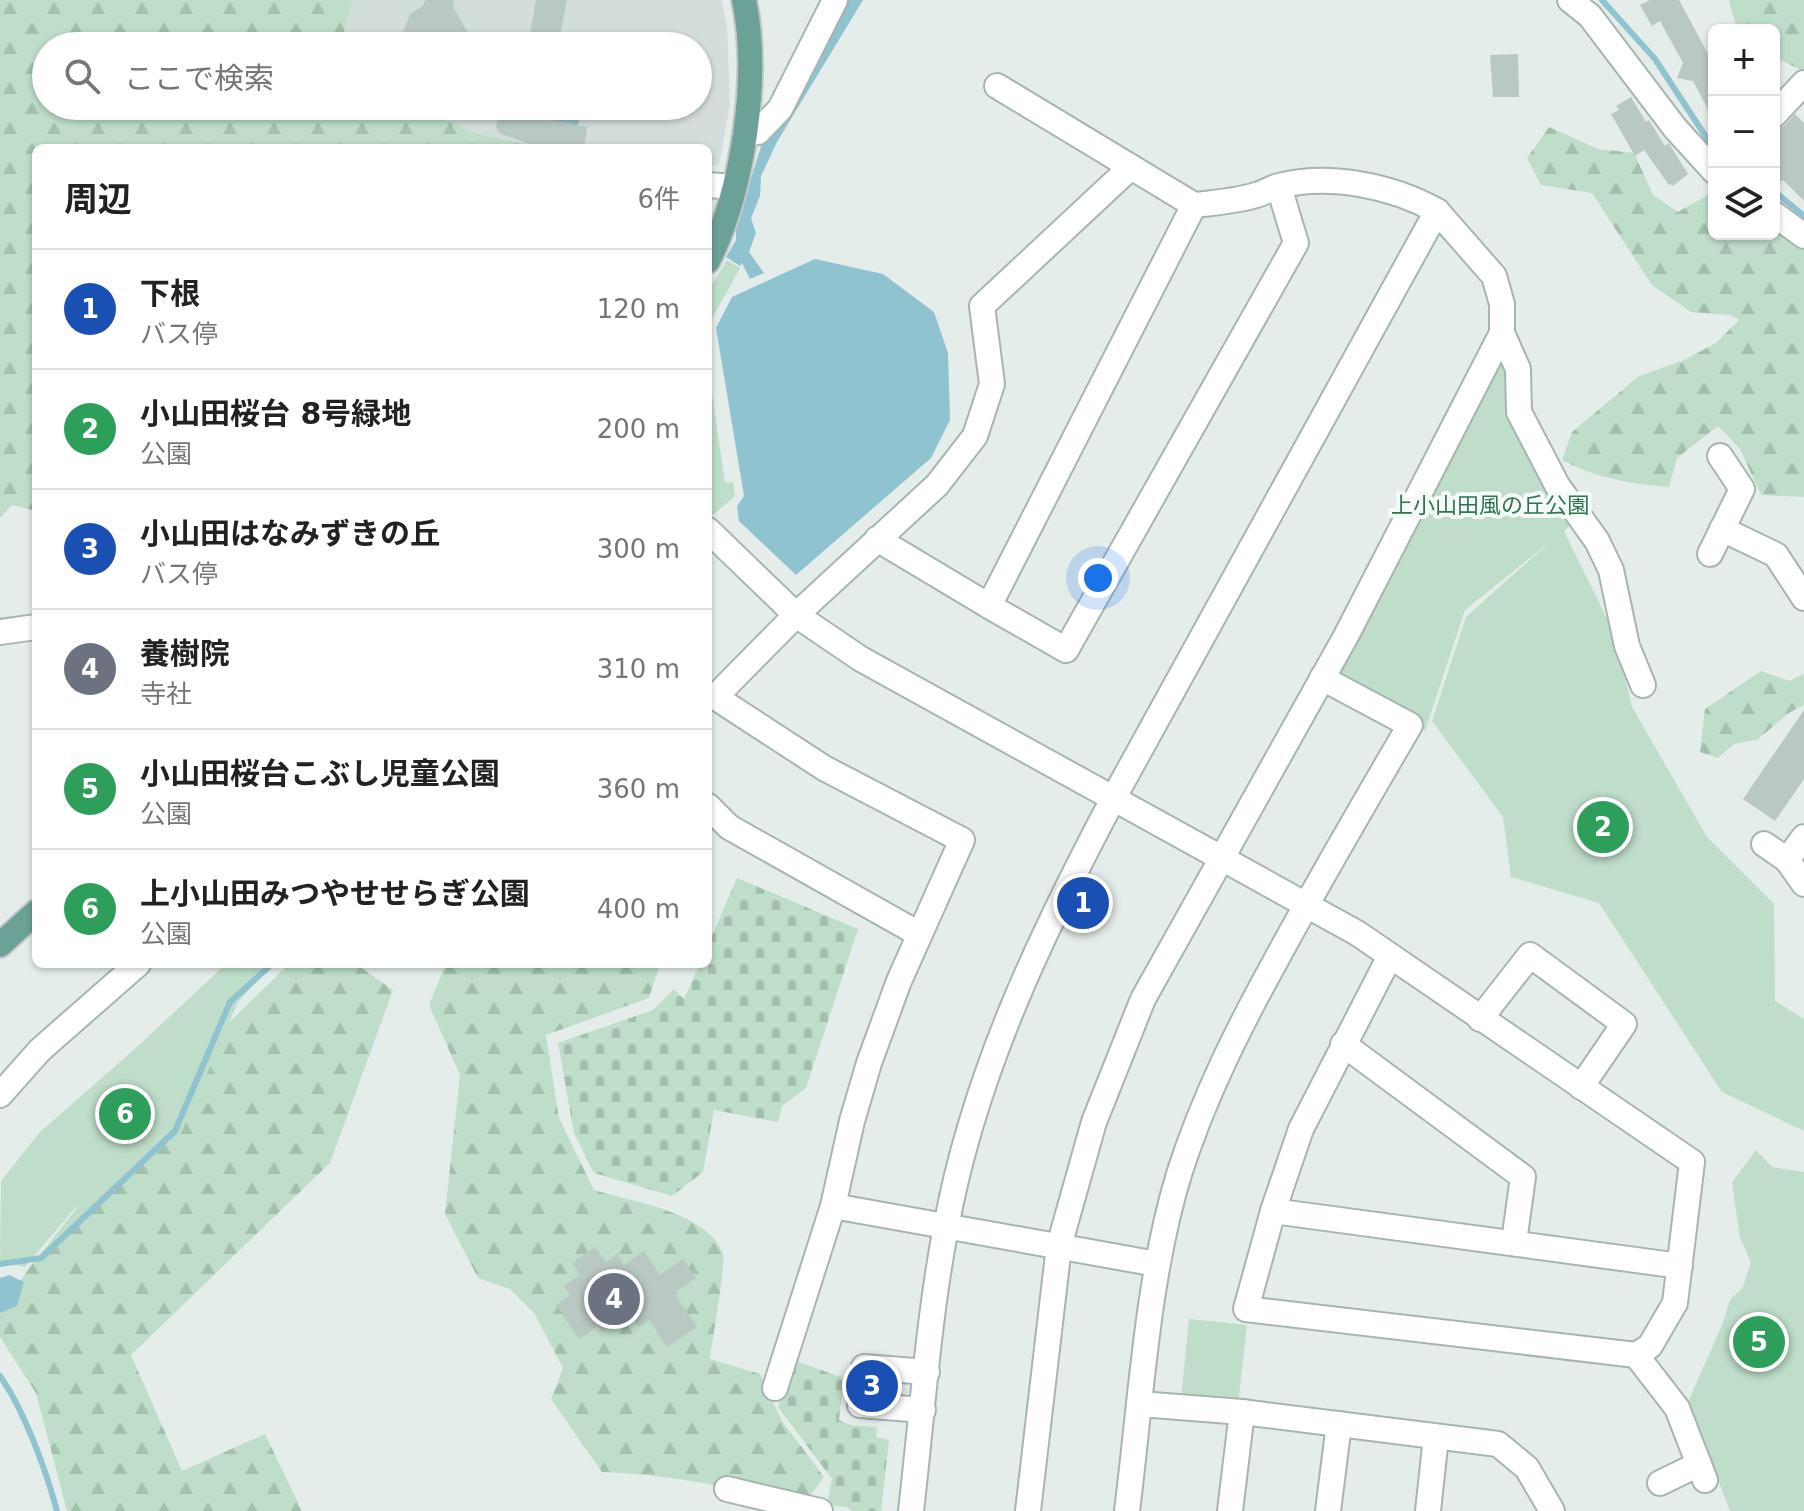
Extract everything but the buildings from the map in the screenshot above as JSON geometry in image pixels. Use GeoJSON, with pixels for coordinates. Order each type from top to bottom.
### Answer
{"type":"FeatureCollection","features":[{"type":"Feature","properties":{"kind":"main road"},"geometry":{"type":"LineString","coordinates":[[712,252],[733,187],[745,134],[751,73],[744,0]]}},
{"type":"Feature","properties":{"kind":"main road"},"geometry":{"type":"LineString","coordinates":[[0,945],[32,916]]}},
{"type":"Feature","properties":{"kind":"street"},"geometry":{"type":"LineString","coordinates":[[745,134],[758,132],[780,109],[835,0]]}},
{"type":"Feature","properties":{"kind":"street"},"geometry":{"type":"LineString","coordinates":[[1570,0],[1590,16],[1675,128],[1711,168]]}},
{"type":"Feature","properties":{"kind":"street"},"geometry":{"type":"LineString","coordinates":[[1780,109],[1804,83]]}},
{"type":"Feature","properties":{"kind":"street"},"geometry":{"type":"LineString","coordinates":[[997,86],[1194,205],[1256,195],[1306,182],[1363,184],[1396,191],[1437,211],[1494,276],[1502,304],[1502,333],[1518,369],[1519,412],[1557,485],[1597,541],[1611,570],[1627,646],[1643,685]]}},
{"type":"Feature","properties":{"kind":"street"},"geometry":{"type":"LineString","coordinates":[[712,700],[796,615],[937,485],[975,436],[992,384],[982,306],[1131,167]]}},
{"type":"Feature","properties":{"kind":"street"},"geometry":{"type":"LineString","coordinates":[[712,185],[733,187]]}},
{"type":"Feature","properties":{"kind":"street"},"geometry":{"type":"LineString","coordinates":[[877,539],[1066,650],[1296,243],[1279,187]]}},
{"type":"Feature","properties":{"kind":"street"},"geometry":{"type":"LineString","coordinates":[[989,606],[1194,205]]}},
{"type":"Feature","properties":{"kind":"street"},"geometry":{"type":"LineString","coordinates":[[911,1511],[946,1226],[972,1121],[1017,995],[1049,922],[1113,799],[1437,211]]}},
{"type":"Feature","properties":{"kind":"street"},"geometry":{"type":"LineString","coordinates":[[1780,218],[1804,236]]}},
{"type":"Feature","properties":{"kind":"street"},"geometry":{"type":"LineString","coordinates":[[1028,1511],[1059,1246],[1094,1122],[1143,999],[1322,678],[1502,333]]}},
{"type":"Feature","properties":{"kind":"street"},"geometry":{"type":"LineString","coordinates":[[1710,554],[1742,489],[1720,456]]}},
{"type":"Feature","properties":{"kind":"street"},"geometry":{"type":"LineString","coordinates":[[1722,529],[1776,555],[1804,598]]}},
{"type":"Feature","properties":{"kind":"street"},"geometry":{"type":"LineString","coordinates":[[712,534],[796,615],[885,673],[1357,933],[1692,1162],[1675,1303],[1650,1346],[1636,1355],[1246,1309],[1273,1211],[1301,1129],[1390,956]]}},
{"type":"Feature","properties":{"kind":"street"},"geometry":{"type":"LineString","coordinates":[[0,632],[32,628]]}},
{"type":"Feature","properties":{"kind":"street"},"geometry":{"type":"LineString","coordinates":[[1127,1511],[1157,1264],[1180,1173],[1205,1103],[1234,1038],[1306,905],[1410,725],[1322,678]]}},
{"type":"Feature","properties":{"kind":"street"},"geometry":{"type":"LineString","coordinates":[[712,702],[824,768],[962,840],[899,981],[869,1063],[833,1206],[775,1388]]}},
{"type":"Feature","properties":{"kind":"street"},"geometry":{"type":"LineString","coordinates":[[712,810],[729,827],[919,934]]}},
{"type":"Feature","properties":{"kind":"street"},"geometry":{"type":"LineString","coordinates":[[1798,873],[1804,837]]}},
{"type":"Feature","properties":{"kind":"street"},"geometry":{"type":"LineString","coordinates":[[1764,844],[1798,873]]}},
{"type":"Feature","properties":{"kind":"street"},"geometry":{"type":"LineString","coordinates":[[1480,1019],[1530,955],[1624,1024],[1581,1087]]}},
{"type":"Feature","properties":{"kind":"street"},"geometry":{"type":"LineString","coordinates":[[0,1095],[40,1050],[133,968]]}},
{"type":"Feature","properties":{"kind":"street"},"geometry":{"type":"LineString","coordinates":[[1343,1044],[1523,1177],[1514,1242]]}},
{"type":"Feature","properties":{"kind":"street"},"geometry":{"type":"LineString","coordinates":[[833,1206],[1157,1264]]}},
{"type":"Feature","properties":{"kind":"street"},"geometry":{"type":"LineString","coordinates":[[1273,1211],[1680,1266]]}},
{"type":"Feature","properties":{"kind":"street"},"geometry":{"type":"LineString","coordinates":[[1636,1355],[1677,1408],[1702,1472],[1660,1483]]}},
{"type":"Feature","properties":{"kind":"street"},"geometry":{"type":"LineString","coordinates":[[923,1410],[860,1405],[864,1367],[927,1372]]}},
{"type":"Feature","properties":{"kind":"street"},"geometry":{"type":"LineString","coordinates":[[1140,1404],[1242,1412],[1498,1444],[1527,1468],[1552,1511]]}},
{"type":"Feature","properties":{"kind":"street"},"geometry":{"type":"LineString","coordinates":[[1230,1511],[1242,1412]]}},
{"type":"Feature","properties":{"kind":"street"},"geometry":{"type":"LineString","coordinates":[[1328,1511],[1339,1424]]}},
{"type":"Feature","properties":{"kind":"street"},"geometry":{"type":"LineString","coordinates":[[1428,1511],[1436,1437]]}},
{"type":"Feature","properties":{"kind":"street"},"geometry":{"type":"LineString","coordinates":[[727,1489],[820,1511]]}},
{"type":"Feature","properties":{"kind":"shaded area"},"geometry":{"type":"Polygon","coordinates":[[[353,0],[721,0],[727,25],[730,104],[719,166],[712,165],[712,144],[506,144],[447,120],[712,120],[712,32],[344,32],[353,0]]]}},
{"type":"Feature","properties":{"kind":"green space"},"geometry":{"type":"Polygon","coordinates":[[[0,0],[353,0],[344,32],[32,32],[32,120],[447,120],[475,133],[523,144],[32,144],[32,510],[12,505],[0,518],[0,0]]]}},
{"type":"Feature","properties":{"kind":"green space"},"geometry":{"type":"Polygon","coordinates":[[[1729,0],[1804,0],[1804,72],[1780,59],[1780,24],[1735,24],[1729,0]]]}},
{"type":"Feature","properties":{"kind":"green space"},"geometry":{"type":"Polygon","coordinates":[[[1549,127],[1598,149],[1634,153],[1653,195],[1678,212],[1708,195],[1708,240],[1780,240],[1780,218],[1804,236],[1804,497],[1761,495],[1740,449],[1718,426],[1677,458],[1669,487],[1614,479],[1562,460],[1572,432],[1639,376],[1682,361],[1716,343],[1739,320],[1731,315],[1691,312],[1652,285],[1592,193],[1541,185],[1527,158],[1549,127]]]}},
{"type":"Feature","properties":{"kind":"green space"},"geometry":{"type":"Polygon","coordinates":[[[727,260],[740,268],[712,319],[712,284],[727,260]]]}},
{"type":"Feature","properties":{"kind":"green space","name":"上小山田風の丘公園"},"geometry":{"type":"Polygon","coordinates":[[[1502,339],[1578,519],[1564,531],[1614,633],[1632,707],[1707,837],[1774,904],[1775,1001],[1804,1019],[1804,1131],[1722,1092],[1599,903],[1511,877],[1503,817],[1432,721],[1466,617],[1551,541],[1465,610],[1425,731],[1327,678],[1502,339]]]}},
{"type":"Feature","properties":{"kind":"green space"},"geometry":{"type":"Polygon","coordinates":[[[712,394],[725,483],[733,482],[735,496],[713,515],[712,394]]]}},
{"type":"Feature","properties":{"kind":"green space"},"geometry":{"type":"Polygon","coordinates":[[[1761,671],[1789,681],[1804,674],[1804,705],[1789,713],[1757,740],[1734,744],[1718,758],[1700,752],[1705,709],[1761,671]]]}},
{"type":"Feature","properties":{"kind":"green space"},"geometry":{"type":"Polygon","coordinates":[[[737,878],[858,929],[806,1088],[782,1106],[778,1122],[714,1110],[703,1172],[672,1196],[594,1173],[574,1133],[558,1043],[653,1010],[674,989],[684,999],[698,968],[712,968],[712,936],[737,878]]]}},
{"type":"Feature","properties":{"kind":"green space"},"geometry":{"type":"Polygon","coordinates":[[[222,968],[269,968],[238,1002],[181,1134],[74,1209],[25,1267],[0,1261],[1,1181],[39,1133],[222,968]]]}},
{"type":"Feature","properties":{"kind":"green space"},"geometry":{"type":"Polygon","coordinates":[[[285,968],[362,968],[393,990],[330,1163],[131,1355],[182,1471],[265,1434],[302,1511],[67,1511],[36,1393],[0,1337],[0,1309],[208,1043],[285,968]]]}},
{"type":"Feature","properties":{"kind":"green space"},"geometry":{"type":"Polygon","coordinates":[[[444,968],[659,968],[649,998],[546,1035],[559,1118],[594,1190],[667,1211],[702,1228],[715,1240],[723,1254],[723,1261],[710,1359],[760,1374],[782,1421],[824,1477],[805,1503],[679,1479],[602,1472],[551,1399],[563,1368],[534,1313],[510,1289],[478,1278],[445,1214],[460,1075],[429,1005],[444,968]]]}},
{"type":"Feature","properties":{"kind":"green space"},"geometry":{"type":"Polygon","coordinates":[[[1756,1150],[1772,1167],[1804,1172],[1804,1511],[1730,1511],[1688,1402],[1730,1300],[1743,1287],[1751,1262],[1740,1238],[1732,1182],[1756,1150]]]}},
{"type":"Feature","properties":{"kind":"green space"},"geometry":{"type":"Polygon","coordinates":[[[1189,1319],[1247,1325],[1238,1405],[1181,1399],[1189,1319]]]}},
{"type":"Feature","properties":{"kind":"green space"},"geometry":{"type":"Polygon","coordinates":[[[793,1360],[844,1378],[839,1420],[851,1425],[877,1427],[876,1437],[889,1440],[881,1511],[852,1511],[847,1507],[827,1505],[832,1479],[778,1407],[793,1360]]]}},
{"type":"Feature","properties":{"kind":"water"},"geometry":{"type":"Polygon","coordinates":[[[842,0],[863,0],[777,142],[761,176],[760,196],[751,218],[756,233],[749,252],[764,273],[750,279],[742,263],[740,266],[726,257],[736,240],[736,227],[762,143],[791,108],[842,0]]]}},
{"type":"Feature","properties":{"kind":"water"},"geometry":{"type":"Polygon","coordinates":[[[549,120],[579,120],[578,125],[549,120]]]}},
{"type":"Feature","properties":{"kind":"water"},"geometry":{"type":"Polygon","coordinates":[[[815,259],[883,274],[934,312],[948,353],[950,420],[931,458],[796,575],[739,521],[737,506],[744,496],[716,328],[732,297],[815,259]]]}},
{"type":"Feature","properties":{"kind":"water"},"geometry":{"type":"Polygon","coordinates":[[[9,1275],[24,1282],[17,1306],[0,1313],[0,1278],[9,1275]]]}},
{"type":"Feature","properties":{"kind":"waterway"},"geometry":{"type":"LineString","coordinates":[[1602,0],[1655,59],[1708,140]]}},
{"type":"Feature","properties":{"kind":"waterway"},"geometry":{"type":"LineString","coordinates":[[1780,196],[1804,216]]}},
{"type":"Feature","properties":{"kind":"waterway"},"geometry":{"type":"LineString","coordinates":[[0,1264],[41,1258],[175,1131],[230,1002],[268,968]]}},
{"type":"Feature","properties":{"kind":"waterway"},"geometry":{"type":"LineString","coordinates":[[0,1376],[33,1441],[57,1511]]}},
{"type":"Feature","properties":{"kind":"place","name":"小山田桜台 8号緑地"},"geometry":{"type":"Point","coordinates":[1603,827]}},
{"type":"Feature","properties":{"kind":"place","name":"下根"},"geometry":{"type":"Point","coordinates":[1083,903]}},
{"type":"Feature","properties":{"kind":"place","name":"上小山田みつやせせらぎ公園"},"geometry":{"type":"Point","coordinates":[125,1114]}},
{"type":"Feature","properties":{"kind":"place","name":"養樹院"},"geometry":{"type":"Point","coordinates":[614,1299]}},
{"type":"Feature","properties":{"kind":"place","name":"小山田桜台こぶし児童公園"},"geometry":{"type":"Point","coordinates":[1759,1342]}},
{"type":"Feature","properties":{"kind":"place","name":"小山田はなみずきの丘"},"geometry":{"type":"Point","coordinates":[872,1386]}}]}
